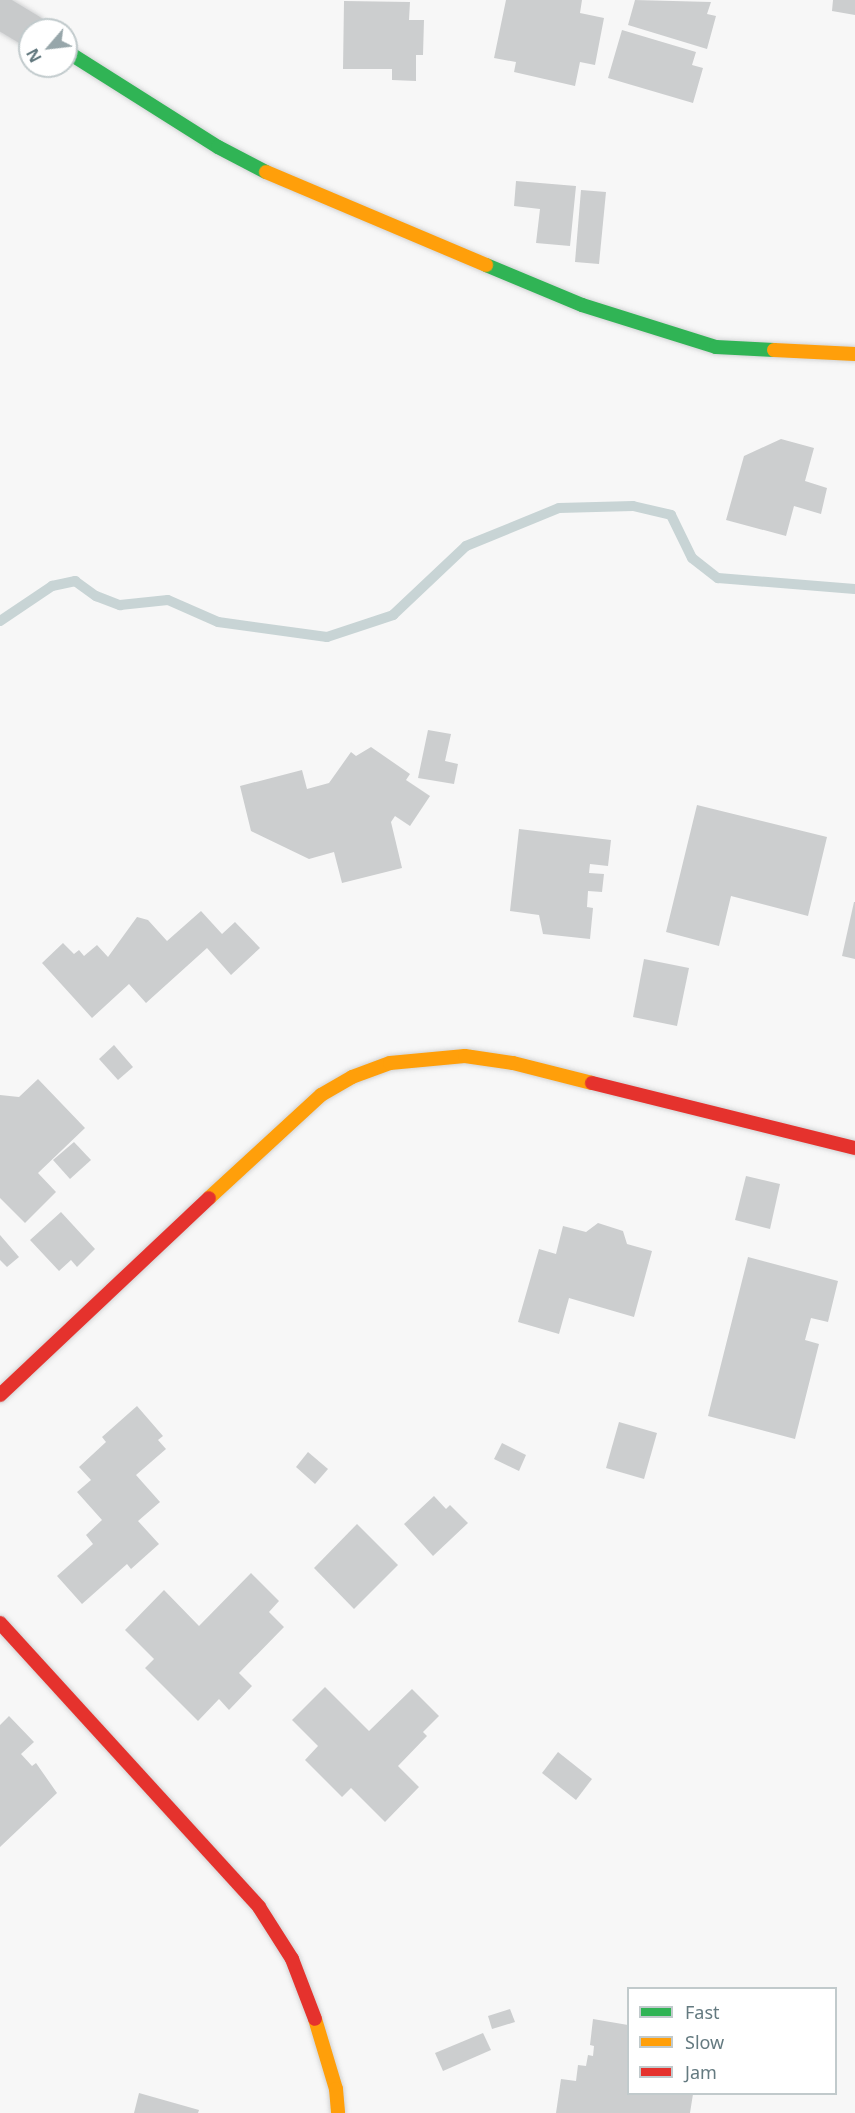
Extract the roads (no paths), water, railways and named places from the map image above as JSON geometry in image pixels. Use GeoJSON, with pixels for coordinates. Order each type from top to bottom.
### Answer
{"type":"FeatureCollection","features":[{"type":"Feature","properties":{"kind":"street"},"geometry":{"type":"LineString","coordinates":[[0,12],[18,23]]}},
{"type":"Feature","properties":{"kind":"street"},"geometry":{"type":"LineString","coordinates":[[78,59],[218,147],[280,180],[582,305],[716,347],[855,354]]}},
{"type":"Feature","properties":{"kind":"street"},"geometry":{"type":"LineString","coordinates":[[0,1395],[295,1117],[321,1095],[352,1077],[390,1063],[465,1056],[513,1063],[855,1148]]}},
{"type":"Feature","properties":{"kind":"street"},"geometry":{"type":"LineString","coordinates":[[0,1623],[259,1907],[292,1959],[315,2018],[336,2089],[338,2113]]}},
{"type":"Feature","properties":{"kind":"waterway"},"geometry":{"type":"LineString","coordinates":[[0,621],[52,586],[75,581],[96,596],[120,605],[168,600],[218,622],[327,637],[393,615],[466,546],[559,508],[633,506],[671,515],[692,558],[718,578],[855,589]]}}]}
